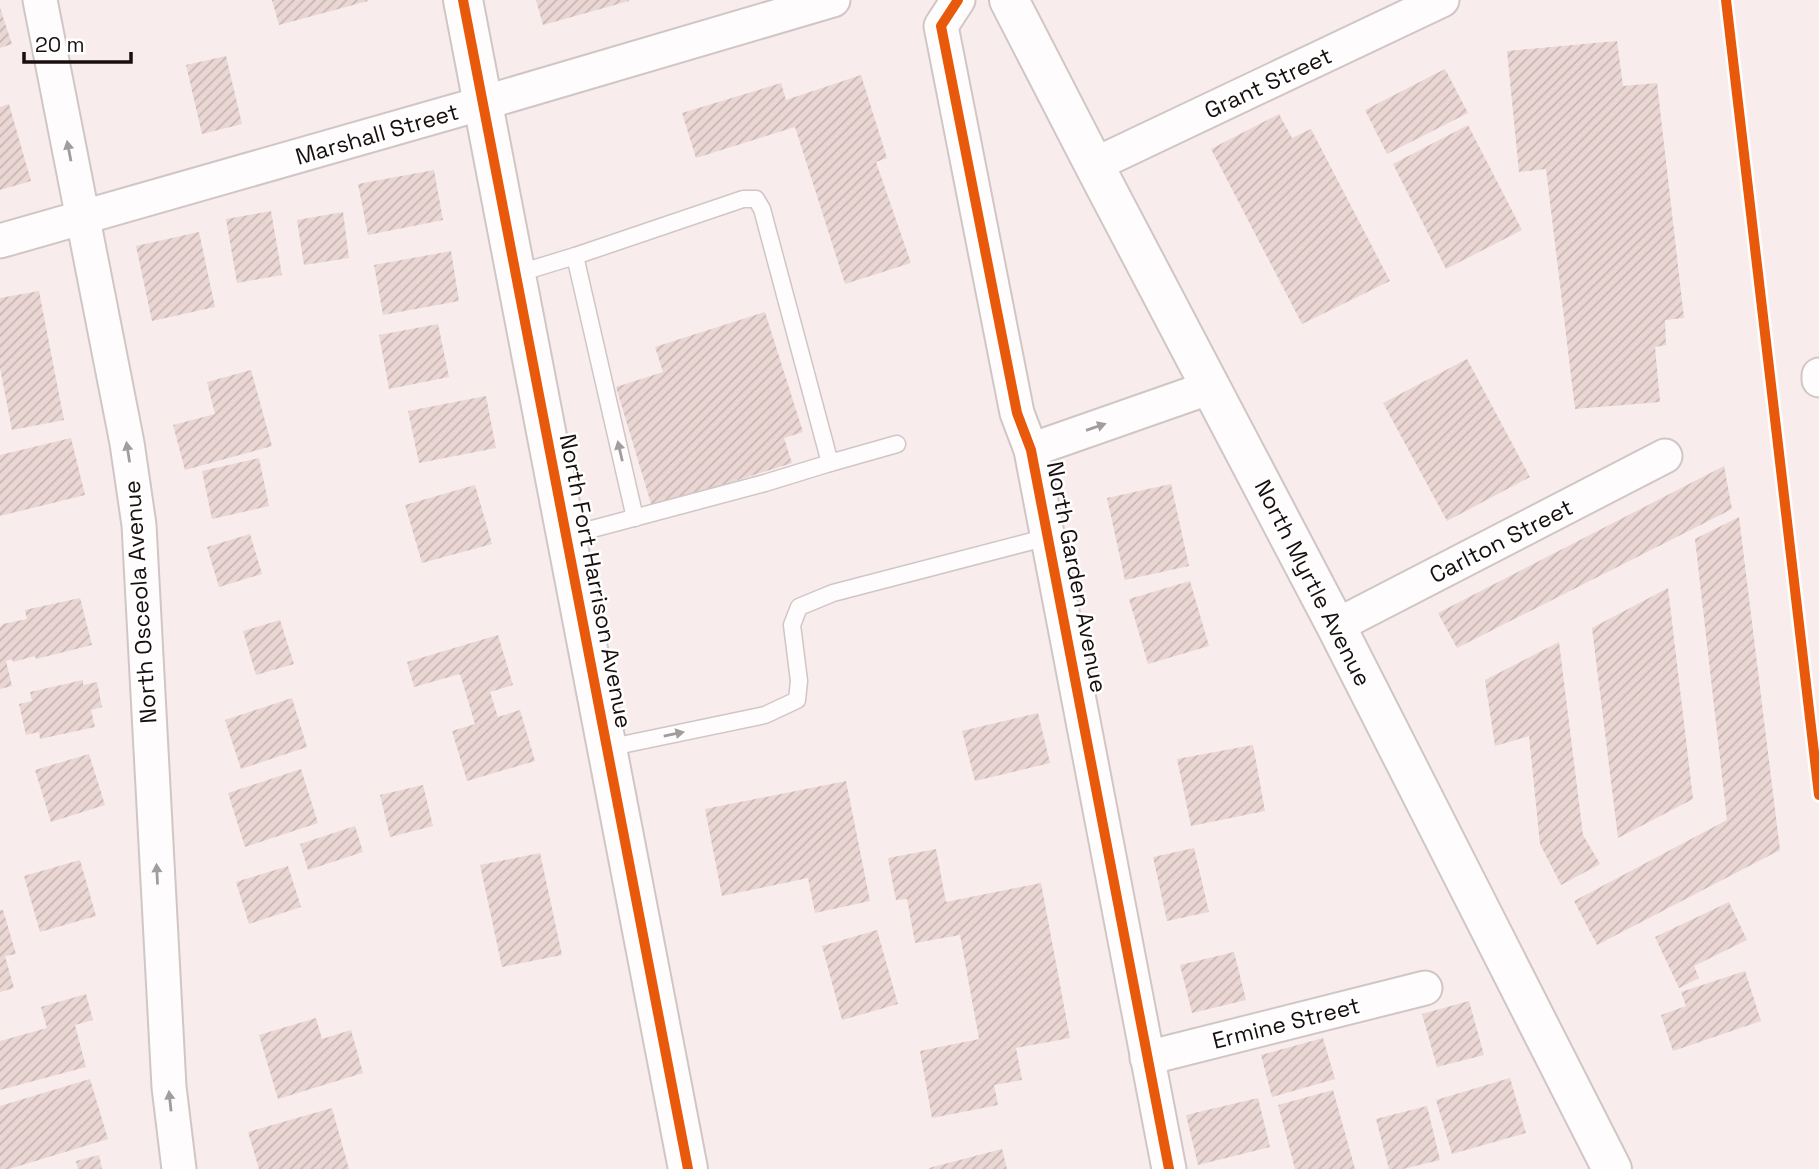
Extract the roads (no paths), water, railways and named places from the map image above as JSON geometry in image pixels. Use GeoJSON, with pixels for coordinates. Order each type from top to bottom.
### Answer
{"type":"FeatureCollection","features":[{"type":"Feature","properties":{"kind":"main road","name":"North Fort Harrison Avenue"},"geometry":{"type":"LineString","coordinates":[[463,0],[688,1169]]}},
{"type":"Feature","properties":{"kind":"main road","name":"North Myrtle Avenue"},"geometry":{"type":"LineString","coordinates":[[1009,0],[1336,626],[1612,1169]]}},
{"type":"Feature","properties":{"kind":"street","name":"North Osceola Avenue"},"geometry":{"type":"LineString","coordinates":[[40,0],[127,443],[139,525],[169,1087],[179,1169]]}},
{"type":"Feature","properties":{"kind":"street","name":"Marshall Street"},"geometry":{"type":"LineString","coordinates":[[0,242],[483,103],[789,6],[833,0]]}},
{"type":"Feature","properties":{"kind":"street","name":"North Garden Avenue"},"geometry":{"type":"LineString","coordinates":[[958,0],[941,26],[1017,413],[1031,450],[1169,1169]]}},
{"type":"Feature","properties":{"kind":"street","name":"Grant Street"},"geometry":{"type":"LineString","coordinates":[[1094,165],[1442,0]]}},
{"type":"Feature","properties":{"kind":"street","name":"North Garden Avenue"},"geometry":{"type":"LineString","coordinates":[[1031,450],[1211,387]]}},
{"type":"Feature","properties":{"kind":"street","name":"Carlton Street"},"geometry":{"type":"LineString","coordinates":[[1336,626],[1665,456]]}},
{"type":"Feature","properties":{"kind":"street","name":"Ermine Street"},"geometry":{"type":"LineString","coordinates":[[1147,1058],[1425,988]]}},
{"type":"Feature","properties":{"kind":"lane"},"geometry":{"type":"LineString","coordinates":[[516,274],[743,199],[756,199],[762,209],[830,463]]}},
{"type":"Feature","properties":{"kind":"lane"},"geometry":{"type":"LineString","coordinates":[[575,256],[635,518]]}},
{"type":"Feature","properties":{"kind":"lane"},"geometry":{"type":"LineString","coordinates":[[566,536],[897,444]]}},
{"type":"Feature","properties":{"kind":"lane"},"geometry":{"type":"LineString","coordinates":[[607,748],[765,715],[797,700],[799,681],[792,625],[799,607],[832,593],[1048,537]]}}]}
